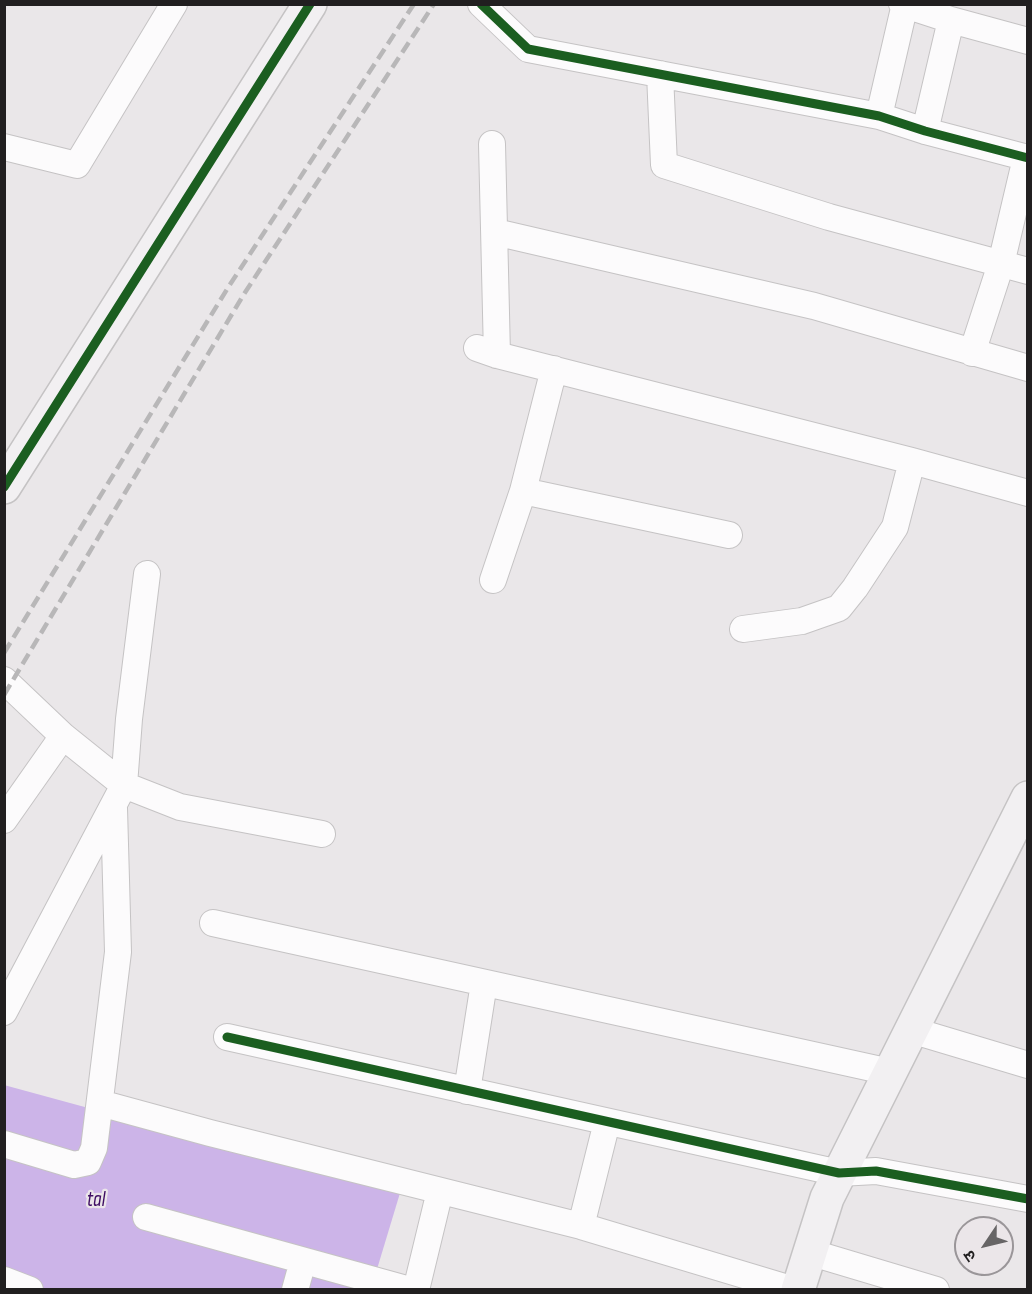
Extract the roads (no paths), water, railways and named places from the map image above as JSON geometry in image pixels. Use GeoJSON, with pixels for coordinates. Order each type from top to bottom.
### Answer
{"type":"FeatureCollection","features":[{"type":"Feature","properties":{"kind":"street"},"geometry":{"type":"LineString","coordinates":[[4,147],[77,165],[174,4]]}},
{"type":"Feature","properties":{"kind":"street"},"geometry":{"type":"LineString","coordinates":[[4,487],[310,4]]}},
{"type":"Feature","properties":{"kind":"street"},"geometry":{"type":"LineString","coordinates":[[481,4],[528,49],[879,116],[925,132],[1027,158],[1001,264],[972,353]]}},
{"type":"Feature","properties":{"kind":"street"},"geometry":{"type":"LineString","coordinates":[[879,116],[904,5],[1028,41]]}},
{"type":"Feature","properties":{"kind":"street"},"geometry":{"type":"LineString","coordinates":[[925,132],[951,20]]}},
{"type":"Feature","properties":{"kind":"street"},"geometry":{"type":"LineString","coordinates":[[660,74],[664,165],[829,217],[1028,271]]}},
{"type":"Feature","properties":{"kind":"street"},"geometry":{"type":"LineString","coordinates":[[492,144],[495,232],[487,351],[1028,493]]}},
{"type":"Feature","properties":{"kind":"street"},"geometry":{"type":"LineString","coordinates":[[495,232],[814,306],[1028,368]]}},
{"type":"Feature","properties":{"kind":"street"},"geometry":{"type":"LineString","coordinates":[[493,580],[522,491],[554,369]]}},
{"type":"Feature","properties":{"kind":"street"},"geometry":{"type":"LineString","coordinates":[[743,629],[802,621],[839,608],[895,527],[912,461]]}},
{"type":"Feature","properties":{"kind":"street"},"geometry":{"type":"LineString","coordinates":[[522,491],[729,535]]}},
{"type":"Feature","properties":{"kind":"street"},"geometry":{"type":"LineString","coordinates":[[4,1144],[74,1165],[87,1162],[94,1148],[118,952],[119,795],[147,574]]}},
{"type":"Feature","properties":{"kind":"street"},"geometry":{"type":"LineString","coordinates":[[4,680],[63,736],[119,795],[322,834]]}},
{"type":"Feature","properties":{"kind":"street"},"geometry":{"type":"LineString","coordinates":[[4,819],[63,736]]}},
{"type":"Feature","properties":{"kind":"street"},"geometry":{"type":"LineString","coordinates":[[4,1012],[119,795]]}},
{"type":"Feature","properties":{"kind":"street"},"geometry":{"type":"LineString","coordinates":[[100,1103],[210,1133],[581,1226],[796,1290],[826,1198],[1028,798]]}},
{"type":"Feature","properties":{"kind":"street"},"geometry":{"type":"LineString","coordinates":[[213,923],[890,1072]]}},
{"type":"Feature","properties":{"kind":"street"},"geometry":{"type":"LineString","coordinates":[[467,1091],[484,983]]}},
{"type":"Feature","properties":{"kind":"street"},"geometry":{"type":"LineString","coordinates":[[911,1030],[1028,1065]]}},
{"type":"Feature","properties":{"kind":"street"},"geometry":{"type":"LineString","coordinates":[[227,1038],[839,1173],[876,1171],[1028,1199]]}},
{"type":"Feature","properties":{"kind":"street"},"geometry":{"type":"LineString","coordinates":[[581,1226],[607,1122]]}},
{"type":"Feature","properties":{"kind":"street"},"geometry":{"type":"LineString","coordinates":[[416,1290],[440,1191]]}},
{"type":"Feature","properties":{"kind":"street"},"geometry":{"type":"LineString","coordinates":[[146,1217],[410,1290]]}},
{"type":"Feature","properties":{"kind":"street"},"geometry":{"type":"LineString","coordinates":[[809,1252],[936,1290]]}},
{"type":"Feature","properties":{"kind":"street"},"geometry":{"type":"LineString","coordinates":[[295,1290],[303,1260]]}},
{"type":"Feature","properties":{"kind":"water","name":"tal"},"geometry":{"type":"Polygon","coordinates":[[[4,1085],[400,1193],[371,1289],[5,1289],[4,1085]]]}},
{"type":"Feature","properties":{"kind":"railway"},"geometry":{"type":"LineString","coordinates":[[4,653],[229,286],[414,4]]}},
{"type":"Feature","properties":{"kind":"railway"},"geometry":{"type":"LineString","coordinates":[[4,695],[244,294],[434,4]]}}]}
